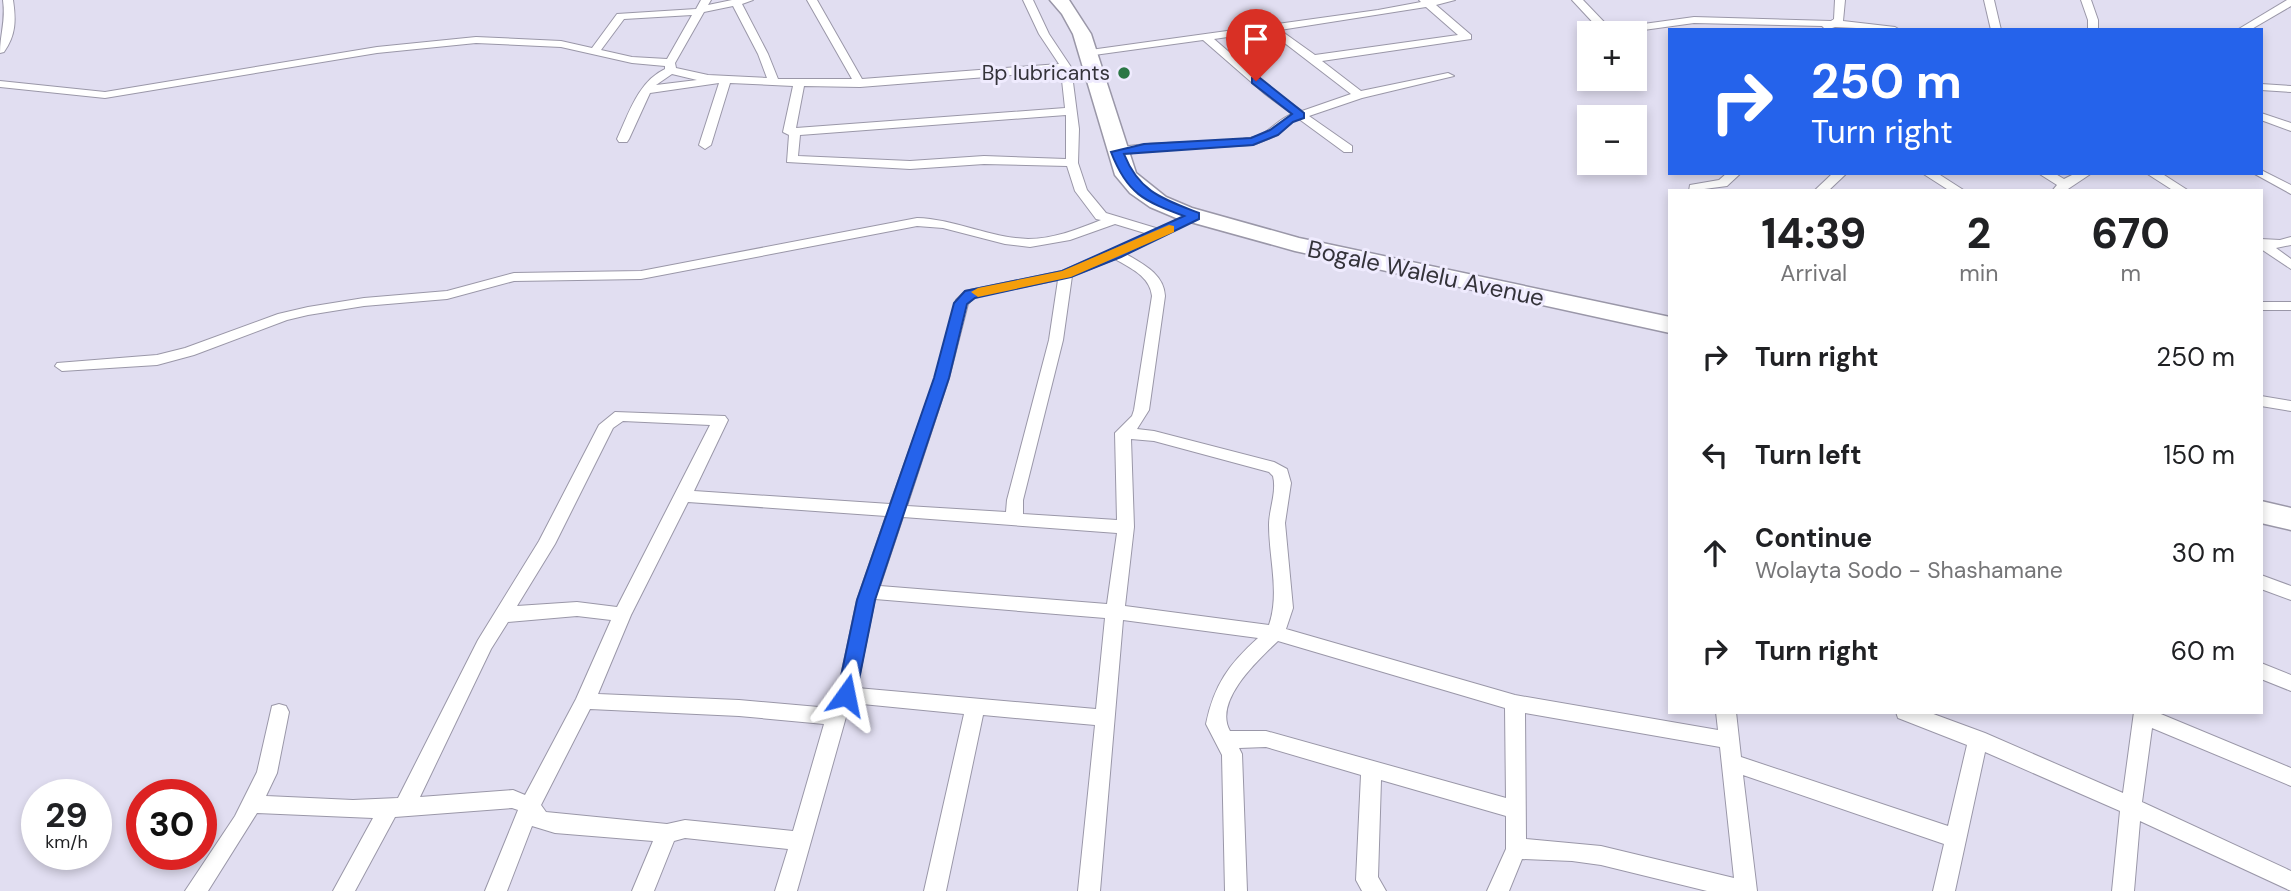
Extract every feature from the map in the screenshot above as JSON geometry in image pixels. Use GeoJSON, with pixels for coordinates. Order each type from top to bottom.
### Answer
{"type":"FeatureCollection","features":[{"type":"Feature","properties":{"kind":"highway","name":"Bogale Walelu Avenue"},"geometry":{"type":"LineString","coordinates":[[1059,0],[1070,12],[1087,53],[1126,176],[1158,202],[1189,214],[1295,244],[1668,325]]}},
{"type":"Feature","properties":{"kind":"highway"},"geometry":{"type":"LineString","coordinates":[[2263,512],[2291,519]]}},
{"type":"Feature","properties":{"kind":"street"},"geometry":{"type":"LineString","coordinates":[[0,50],[12,27],[8,0]]}},
{"type":"Feature","properties":{"kind":"street"},"geometry":{"type":"LineString","coordinates":[[812,0],[860,84]]}},
{"type":"Feature","properties":{"kind":"street"},"geometry":{"type":"LineString","coordinates":[[1028,0],[1044,34],[1066,67],[1073,129],[1072,163],[1081,191],[1101,216],[1130,227],[1160,233]]}},
{"type":"Feature","properties":{"kind":"street"},"geometry":{"type":"LineString","coordinates":[[1087,53],[1207,38],[1450,0]]}},
{"type":"Feature","properties":{"kind":"street"},"geometry":{"type":"LineString","coordinates":[[1577,0],[1603,27],[1622,30],[1694,20],[1736,20],[1851,28]]}},
{"type":"Feature","properties":{"kind":"street"},"geometry":{"type":"LineString","coordinates":[[1829,27],[1839,20],[1840,0]]}},
{"type":"Feature","properties":{"kind":"street"},"geometry":{"type":"LineString","coordinates":[[1989,0],[1996,28]]}},
{"type":"Feature","properties":{"kind":"street"},"geometry":{"type":"LineString","coordinates":[[2086,0],[2093,28]]}},
{"type":"Feature","properties":{"kind":"street"},"geometry":{"type":"LineString","coordinates":[[594,52],[621,16],[742,1],[747,27],[762,52],[774,82]]}},
{"type":"Feature","properties":{"kind":"street"},"geometry":{"type":"LineString","coordinates":[[1313,59],[1467,37],[1427,2]]}},
{"type":"Feature","properties":{"kind":"street"},"geometry":{"type":"LineString","coordinates":[[2246,28],[2291,2]]}},
{"type":"Feature","properties":{"kind":"street"},"geometry":{"type":"LineString","coordinates":[[623,139],[646,90],[657,75],[670,66],[701,7]]}},
{"type":"Feature","properties":{"kind":"street"},"geometry":{"type":"LineString","coordinates":[[1661,24],[1672,28]]}},
{"type":"Feature","properties":{"kind":"street"},"geometry":{"type":"LineString","coordinates":[[1271,28],[1359,95]]}},
{"type":"Feature","properties":{"kind":"street"},"geometry":{"type":"LineString","coordinates":[[1207,38],[1269,92],[1348,149]]}},
{"type":"Feature","properties":{"kind":"street"},"geometry":{"type":"LineString","coordinates":[[0,84],[105,95],[377,50],[476,40],[561,44],[670,66],[687,75],[799,84],[860,84],[1066,67]]}},
{"type":"Feature","properties":{"kind":"street"},"geometry":{"type":"LineString","coordinates":[[1117,152],[1165,146],[1253,141],[1274,133],[1289,120],[1300,115],[1359,95],[1448,76]]}},
{"type":"Feature","properties":{"kind":"street"},"geometry":{"type":"LineString","coordinates":[[646,90],[726,79]]}},
{"type":"Feature","properties":{"kind":"street"},"geometry":{"type":"LineString","coordinates":[[705,145],[726,79]]}},
{"type":"Feature","properties":{"kind":"street"},"geometry":{"type":"LineString","coordinates":[[799,84],[789,132],[1069,111]]}},
{"type":"Feature","properties":{"kind":"street"},"geometry":{"type":"LineString","coordinates":[[2263,87],[2291,89]]}},
{"type":"Feature","properties":{"kind":"street"},"geometry":{"type":"LineString","coordinates":[[2263,117],[2291,127]]}},
{"type":"Feature","properties":{"kind":"street"},"geometry":{"type":"LineString","coordinates":[[795,132],[791,159],[910,165],[984,160],[1072,163]]}},
{"type":"Feature","properties":{"kind":"street"},"geometry":{"type":"LineString","coordinates":[[1694,189],[1723,183],[1733,175]]}},
{"type":"Feature","properties":{"kind":"street"},"geometry":{"type":"LineString","coordinates":[[1822,189],[1839,175]]}},
{"type":"Feature","properties":{"kind":"street"},"geometry":{"type":"LineString","coordinates":[[1931,175],[1956,189]]}},
{"type":"Feature","properties":{"kind":"street"},"geometry":{"type":"LineString","coordinates":[[2046,175],[2061,187],[2082,175]]}},
{"type":"Feature","properties":{"kind":"street"},"geometry":{"type":"LineString","coordinates":[[2156,175],[2180,189]]}},
{"type":"Feature","properties":{"kind":"street"},"geometry":{"type":"LineString","coordinates":[[2263,175],[2291,190]]}},
{"type":"Feature","properties":{"kind":"street"},"geometry":{"type":"LineString","coordinates":[[786,891],[836,717],[846,695],[869,592],[942,378],[961,303],[970,294],[1066,274],[1160,233],[1189,214]]}},
{"type":"Feature","properties":{"kind":"street"},"geometry":{"type":"LineString","coordinates":[[62,366],[157,360],[189,352],[283,317],[364,302],[447,295],[514,277],[544,274],[641,275],[917,222],[933,222],[1018,242],[1039,243],[1059,240],[1111,221]]}},
{"type":"Feature","properties":{"kind":"street"},"geometry":{"type":"LineString","coordinates":[[2263,243],[2291,241]]}},
{"type":"Feature","properties":{"kind":"street"},"geometry":{"type":"LineString","coordinates":[[2263,244],[2291,265]]}},
{"type":"Feature","properties":{"kind":"street"},"geometry":{"type":"LineString","coordinates":[[1089,891],[1104,719],[1126,527],[1123,433],[1141,416],[1160,292],[1156,283],[1143,271],[1116,254]]}},
{"type":"Feature","properties":{"kind":"street"},"geometry":{"type":"LineString","coordinates":[[1014,519],[1015,500],[1056,340],[1066,274]]}},
{"type":"Feature","properties":{"kind":"street"},"geometry":{"type":"LineString","coordinates":[[2263,306],[2291,306]]}},
{"type":"Feature","properties":{"kind":"street"},"geometry":{"type":"LineString","coordinates":[[2263,401],[2291,406]]}},
{"type":"Feature","properties":{"kind":"street"},"geometry":{"type":"LineString","coordinates":[[344,891],[397,807],[484,645],[547,544],[607,425],[620,416],[720,420],[622,615],[585,701],[530,806],[496,891]]}},
{"type":"Feature","properties":{"kind":"street"},"geometry":{"type":"LineString","coordinates":[[1123,433],[1154,436],[1281,472],[1283,483],[1277,523],[1284,608],[1275,633],[1241,665],[1221,698],[1216,724],[1232,754],[1236,891]]}},
{"type":"Feature","properties":{"kind":"street"},"geometry":{"type":"LineString","coordinates":[[682,496],[1126,527]]}},
{"type":"Feature","properties":{"kind":"street"},"geometry":{"type":"LineString","coordinates":[[2263,583],[2291,593]]}},
{"type":"Feature","properties":{"kind":"street"},"geometry":{"type":"LineString","coordinates":[[869,592],[1115,612],[1275,633],[1515,703],[1728,740]]}},
{"type":"Feature","properties":{"kind":"street"},"geometry":{"type":"LineString","coordinates":[[503,615],[565,609],[606,610],[622,615]]}},
{"type":"Feature","properties":{"kind":"street"},"geometry":{"type":"LineString","coordinates":[[2263,672],[2291,683]]}},
{"type":"Feature","properties":{"kind":"street"},"geometry":{"type":"LineString","coordinates":[[846,695],[1104,719]]}},
{"type":"Feature","properties":{"kind":"street"},"geometry":{"type":"LineString","coordinates":[[585,701],[739,708],[836,717]]}},
{"type":"Feature","properties":{"kind":"street"},"geometry":{"type":"LineString","coordinates":[[1498,891],[1516,849],[1515,703]]}},
{"type":"Feature","properties":{"kind":"street"},"geometry":{"type":"LineString","coordinates":[[935,891],[975,706]]}},
{"type":"Feature","properties":{"kind":"street"},"geometry":{"type":"LineString","coordinates":[[196,891],[242,824],[267,773],[279,712]]}},
{"type":"Feature","properties":{"kind":"street"},"geometry":{"type":"LineString","coordinates":[[1516,849],[1545,847],[1577,851],[1746,891],[1726,714]]}},
{"type":"Feature","properties":{"kind":"street"},"geometry":{"type":"LineString","coordinates":[[1910,714],[1978,739],[2131,806],[2291,882]]}},
{"type":"Feature","properties":{"kind":"street"},"geometry":{"type":"LineString","coordinates":[[2123,891],[2144,714],[2291,778]]}},
{"type":"Feature","properties":{"kind":"street"},"geometry":{"type":"LineString","coordinates":[[1225,740],[1266,739],[1515,810]]}},
{"type":"Feature","properties":{"kind":"street"},"geometry":{"type":"LineString","coordinates":[[1944,891],[1978,739]]}},
{"type":"Feature","properties":{"kind":"street"},"geometry":{"type":"LineString","coordinates":[[1731,762],[1957,839]]}},
{"type":"Feature","properties":{"kind":"street"},"geometry":{"type":"LineString","coordinates":[[1371,769],[1367,880],[1375,891]]}},
{"type":"Feature","properties":{"kind":"street"},"geometry":{"type":"LineString","coordinates":[[252,804],[353,809],[513,799],[530,806],[539,820],[555,824],[667,833],[685,829],[801,841]]}},
{"type":"Feature","properties":{"kind":"street"},"geometry":{"type":"LineString","coordinates":[[643,891],[667,833]]}},
{"type":"Feature","properties":{"kind":"slow traffic"},"geometry":{"type":"LineString","coordinates":[[978,292],[1066,274],[1169,229]]}},
{"type":"Feature","properties":{"kind":"place","name":"Bp lubricants"},"geometry":{"type":"Point","coordinates":[1124,73]}},
{"type":"Feature","properties":{"kind":"route"},"geometry":{"type":"LineString","coordinates":[[846,695],[866,600],[942,378],[961,303],[970,294],[1066,274],[1116,254],[1195,216],[1158,202],[1138,188],[1126,176],[1117,152],[1144,147],[1253,141],[1274,133],[1289,120],[1300,115],[1256,81]]}}]}
